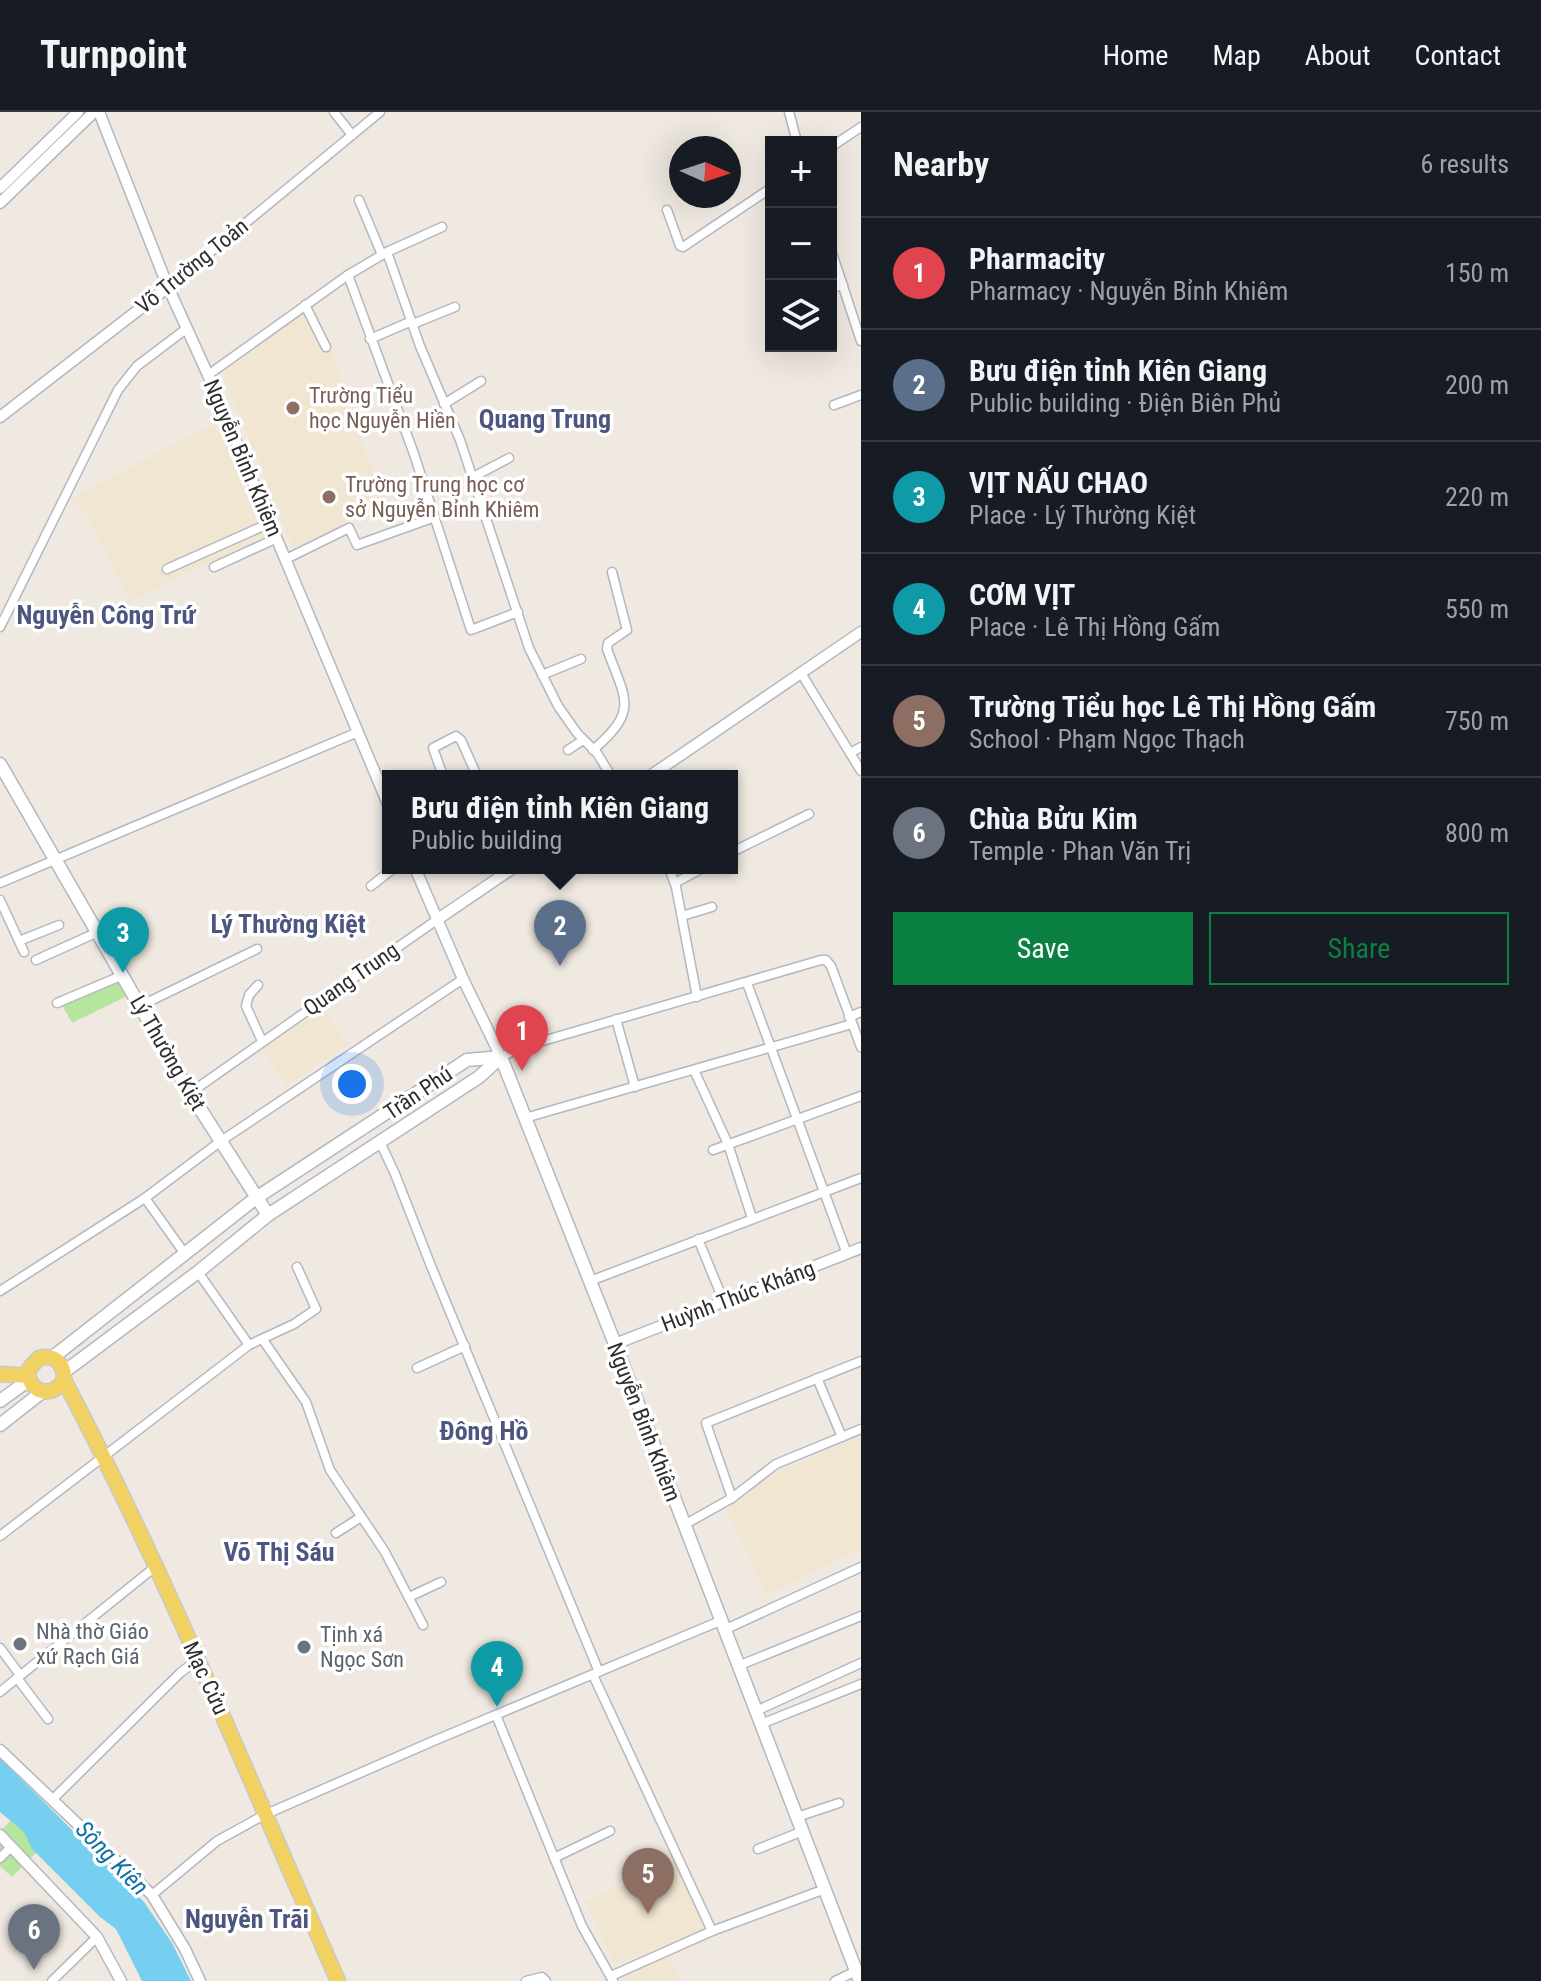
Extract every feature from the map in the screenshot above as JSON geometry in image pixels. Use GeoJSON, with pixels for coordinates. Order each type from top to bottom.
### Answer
{"type":"FeatureCollection","features":[{"type":"Feature","properties":{"kind":"main road","name":"Lý Thường Kiệt"},"geometry":{"type":"LineString","coordinates":[[0,764],[190,1093],[268,1215]]}},
{"type":"Feature","properties":{"kind":"main road","name":"Nguyễn Bỉnh Khiêm"},"geometry":{"type":"LineString","coordinates":[[501,1057],[858,1976]]}},
{"type":"Feature","properties":{"kind":"main road","name":"Trần Phú"},"geometry":{"type":"LineString","coordinates":[[0,1401],[28,1378],[33,1362],[46,1356],[53,1357],[256,1198],[467,1060],[501,1057]]}},
{"type":"Feature","properties":{"kind":"main road","name":"Trần Phú"},"geometry":{"type":"LineString","coordinates":[[0,1425],[42,1392],[59,1388],[64,1376],[268,1215],[479,1077],[501,1057]]}},
{"type":"Feature","properties":{"kind":"main road"},"geometry":{"type":"LineString","coordinates":[[185,1254],[198,1272]]}},
{"type":"Feature","properties":{"kind":"main road"},"geometry":{"type":"LineString","coordinates":[[53,1357],[61,1363],[64,1376]]}},
{"type":"Feature","properties":{"kind":"main road"},"geometry":{"type":"LineString","coordinates":[[0,1374],[28,1378],[31,1385],[42,1392]]}},
{"type":"Feature","properties":{"kind":"main road","name":"Mạc Cửu"},"geometry":{"type":"LineString","coordinates":[[64,1376],[155,1567],[338,1981]]}},
{"type":"Feature","properties":{"kind":"street"},"geometry":{"type":"LineString","coordinates":[[0,188],[78,112]]}},
{"type":"Feature","properties":{"kind":"street"},"geometry":{"type":"LineString","coordinates":[[0,203],[97,112]]}},
{"type":"Feature","properties":{"kind":"street","name":"Nguyễn Bỉnh Khiêm"},"geometry":{"type":"LineString","coordinates":[[97,112],[168,287],[382,790]]}},
{"type":"Feature","properties":{"kind":"street"},"geometry":{"type":"LineString","coordinates":[[334,112],[352,135]]}},
{"type":"Feature","properties":{"kind":"street","name":"Võ Trường Toản"},"geometry":{"type":"LineString","coordinates":[[0,417],[168,287],[380,112]]}},
{"type":"Feature","properties":{"kind":"street"},"geometry":{"type":"LineString","coordinates":[[789,112],[795,136]]}},
{"type":"Feature","properties":{"kind":"street"},"geometry":{"type":"LineString","coordinates":[[837,143],[861,127]]}},
{"type":"Feature","properties":{"kind":"street"},"geometry":{"type":"LineString","coordinates":[[667,210],[683,247],[765,192]]}},
{"type":"Feature","properties":{"kind":"street"},"geometry":{"type":"LineString","coordinates":[[359,200],[385,253],[473,477],[542,675],[558,706],[607,770]]}},
{"type":"Feature","properties":{"kind":"street"},"geometry":{"type":"LineString","coordinates":[[208,375],[348,275],[385,253],[442,227]]}},
{"type":"Feature","properties":{"kind":"street"},"geometry":{"type":"LineString","coordinates":[[837,268],[861,341]]}},
{"type":"Feature","properties":{"kind":"street"},"geometry":{"type":"LineString","coordinates":[[348,275],[414,454],[471,630],[518,612]]}},
{"type":"Feature","properties":{"kind":"street"},"geometry":{"type":"LineString","coordinates":[[837,286],[843,285]]}},
{"type":"Feature","properties":{"kind":"street"},"geometry":{"type":"LineString","coordinates":[[305,305],[326,347]]}},
{"type":"Feature","properties":{"kind":"street"},"geometry":{"type":"LineString","coordinates":[[370,339],[455,307]]}},
{"type":"Feature","properties":{"kind":"street"},"geometry":{"type":"LineString","coordinates":[[0,627],[118,390],[137,366],[186,329]]}},
{"type":"Feature","properties":{"kind":"street"},"geometry":{"type":"LineString","coordinates":[[444,404],[481,381]]}},
{"type":"Feature","properties":{"kind":"street"},"geometry":{"type":"LineString","coordinates":[[834,405],[861,395]]}},
{"type":"Feature","properties":{"kind":"street"},"geometry":{"type":"LineString","coordinates":[[473,477],[509,458]]}},
{"type":"Feature","properties":{"kind":"street"},"geometry":{"type":"LineString","coordinates":[[286,559],[349,528],[357,545],[435,517]]}},
{"type":"Feature","properties":{"kind":"street"},"geometry":{"type":"LineString","coordinates":[[167,569],[270,523]]}},
{"type":"Feature","properties":{"kind":"street"},"geometry":{"type":"LineString","coordinates":[[214,567],[277,538]]}},
{"type":"Feature","properties":{"kind":"street"},"geometry":{"type":"LineString","coordinates":[[593,750],[618,727],[625,704],[607,649],[608,643],[624,635],[627,630],[612,572]]}},
{"type":"Feature","properties":{"kind":"street"},"geometry":{"type":"LineString","coordinates":[[659,770],[861,632]]}},
{"type":"Feature","properties":{"kind":"street"},"geometry":{"type":"LineString","coordinates":[[542,675],[581,659]]}},
{"type":"Feature","properties":{"kind":"street"},"geometry":{"type":"LineString","coordinates":[[801,673],[861,771]]}},
{"type":"Feature","properties":{"kind":"street"},"geometry":{"type":"LineString","coordinates":[[0,883],[358,732]]}},
{"type":"Feature","properties":{"kind":"street"},"geometry":{"type":"LineString","coordinates":[[441,770],[433,748],[456,736],[461,740],[474,770]]}},
{"type":"Feature","properties":{"kind":"street"},"geometry":{"type":"LineString","coordinates":[[568,750],[583,740]]}},
{"type":"Feature","properties":{"kind":"street"},"geometry":{"type":"LineString","coordinates":[[850,753],[861,747]]}},
{"type":"Feature","properties":{"kind":"street"},"geometry":{"type":"LineString","coordinates":[[738,849],[809,814]]}},
{"type":"Feature","properties":{"kind":"street"},"geometry":{"type":"LineString","coordinates":[[371,886],[386,874]]}},
{"type":"Feature","properties":{"kind":"street","name":"Nguyễn Bỉnh Khiêm"},"geometry":{"type":"LineString","coordinates":[[418,874],[501,1057]]}},
{"type":"Feature","properties":{"kind":"street","name":"Quang Trung"},"geometry":{"type":"LineString","coordinates":[[190,1093],[504,874]]}},
{"type":"Feature","properties":{"kind":"street"},"geometry":{"type":"LineString","coordinates":[[671,874],[697,997]]}},
{"type":"Feature","properties":{"kind":"street"},"geometry":{"type":"LineString","coordinates":[[675,883],[692,874]]}},
{"type":"Feature","properties":{"kind":"street"},"geometry":{"type":"LineString","coordinates":[[0,900],[24,952]]}},
{"type":"Feature","properties":{"kind":"street"},"geometry":{"type":"LineString","coordinates":[[682,916],[712,907]]}},
{"type":"Feature","properties":{"kind":"street"},"geometry":{"type":"LineString","coordinates":[[19,941],[59,925]]}},
{"type":"Feature","properties":{"kind":"street"},"geometry":{"type":"LineString","coordinates":[[36,960],[98,932]]}},
{"type":"Feature","properties":{"kind":"street"},"geometry":{"type":"LineString","coordinates":[[140,1006],[257,949]]}},
{"type":"Feature","properties":{"kind":"street"},"geometry":{"type":"LineString","coordinates":[[501,1057],[522,1047],[821,960],[826,960],[831,966],[861,1047]]}},
{"type":"Feature","properties":{"kind":"street"},"geometry":{"type":"LineString","coordinates":[[57,1003],[123,975]]}},
{"type":"Feature","properties":{"kind":"street"},"geometry":{"type":"LineString","coordinates":[[0,1291],[145,1198],[221,1141],[463,979]]}},
{"type":"Feature","properties":{"kind":"street"},"geometry":{"type":"LineString","coordinates":[[747,983],[847,1254]]}},
{"type":"Feature","properties":{"kind":"street"},"geometry":{"type":"LineString","coordinates":[[258,985],[249,995],[246,1006],[262,1041]]}},
{"type":"Feature","properties":{"kind":"street"},"geometry":{"type":"LineString","coordinates":[[525,1118],[770,1047],[851,1020],[861,1012]]}},
{"type":"Feature","properties":{"kind":"street"},"geometry":{"type":"LineString","coordinates":[[616,1019],[635,1087]]}},
{"type":"Feature","properties":{"kind":"street"},"geometry":{"type":"LineString","coordinates":[[694,1070],[728,1144],[752,1218]]}},
{"type":"Feature","properties":{"kind":"street"},"geometry":{"type":"LineString","coordinates":[[713,1150],[861,1096]]}},
{"type":"Feature","properties":{"kind":"street"},"geometry":{"type":"LineString","coordinates":[[353,1136],[363,1153]]}},
{"type":"Feature","properties":{"kind":"street"},"geometry":{"type":"LineString","coordinates":[[380,1142],[596,1674],[712,1931]]}},
{"type":"Feature","properties":{"kind":"street"},"geometry":{"type":"LineString","coordinates":[[590,1281],[861,1178]]}},
{"type":"Feature","properties":{"kind":"street"},"geometry":{"type":"LineString","coordinates":[[145,1198],[185,1254]]}},
{"type":"Feature","properties":{"kind":"street"},"geometry":{"type":"LineString","coordinates":[[698,1239],[724,1302]]}},
{"type":"Feature","properties":{"kind":"street","name":"Huỳnh Thúc Kháng"},"geometry":{"type":"LineString","coordinates":[[615,1344],[861,1248]]}},
{"type":"Feature","properties":{"kind":"street"},"geometry":{"type":"LineString","coordinates":[[0,1536],[249,1345],[316,1309],[297,1267]]}},
{"type":"Feature","properties":{"kind":"street"},"geometry":{"type":"LineString","coordinates":[[198,1272],[249,1345]]}},
{"type":"Feature","properties":{"kind":"street"},"geometry":{"type":"LineString","coordinates":[[263,1340],[306,1402],[330,1470],[385,1552],[423,1625]]}},
{"type":"Feature","properties":{"kind":"street"},"geometry":{"type":"LineString","coordinates":[[417,1368],[465,1346]]}},
{"type":"Feature","properties":{"kind":"street"},"geometry":{"type":"LineString","coordinates":[[732,1498],[706,1423],[861,1361]]}},
{"type":"Feature","properties":{"kind":"street"},"geometry":{"type":"LineString","coordinates":[[817,1378],[842,1437]]}},
{"type":"Feature","properties":{"kind":"street"},"geometry":{"type":"LineString","coordinates":[[684,1525],[732,1498],[776,1464],[861,1429]]}},
{"type":"Feature","properties":{"kind":"street"},"geometry":{"type":"LineString","coordinates":[[336,1533],[361,1517]]}},
{"type":"Feature","properties":{"kind":"street"},"geometry":{"type":"LineString","coordinates":[[0,1692],[155,1567]]}},
{"type":"Feature","properties":{"kind":"street"},"geometry":{"type":"LineString","coordinates":[[152,1895],[217,1841],[264,1815],[496,1715],[722,1626],[861,1567]]}},
{"type":"Feature","properties":{"kind":"street"},"geometry":{"type":"LineString","coordinates":[[409,1597],[441,1582]]}},
{"type":"Feature","properties":{"kind":"street"},"geometry":{"type":"LineString","coordinates":[[738,1666],[861,1616]]}},
{"type":"Feature","properties":{"kind":"street"},"geometry":{"type":"LineString","coordinates":[[0,1648],[48,1719]]}},
{"type":"Feature","properties":{"kind":"street"},"geometry":{"type":"LineString","coordinates":[[52,1800],[180,1673],[197,1660]]}},
{"type":"Feature","properties":{"kind":"street"},"geometry":{"type":"LineString","coordinates":[[756,1711],[861,1663]]}},
{"type":"Feature","properties":{"kind":"street"},"geometry":{"type":"LineString","coordinates":[[761,1724],[861,1684]]}},
{"type":"Feature","properties":{"kind":"street"},"geometry":{"type":"LineString","coordinates":[[496,1715],[592,1947],[612,1978],[712,1931],[825,1889]]}},
{"type":"Feature","properties":{"kind":"street"},"geometry":{"type":"LineString","coordinates":[[0,1750],[152,1895],[185,1949],[200,1981]]}},
{"type":"Feature","properties":{"kind":"street"},"geometry":{"type":"LineString","coordinates":[[797,1817],[839,1803]]}},
{"type":"Feature","properties":{"kind":"street"},"geometry":{"type":"LineString","coordinates":[[554,1858],[610,1831]]}},
{"type":"Feature","properties":{"kind":"street"},"geometry":{"type":"LineString","coordinates":[[758,1849],[803,1831]]}},
{"type":"Feature","properties":{"kind":"street"},"geometry":{"type":"LineString","coordinates":[[0,1835],[97,1937],[121,1981]]}},
{"type":"Feature","properties":{"kind":"street"},"geometry":{"type":"LineString","coordinates":[[0,1858],[11,1847]]}},
{"type":"Feature","properties":{"kind":"street"},"geometry":{"type":"LineString","coordinates":[[52,1981],[97,1937]]}},
{"type":"Feature","properties":{"kind":"street"},"geometry":{"type":"LineString","coordinates":[[835,1981],[858,1976]]}},
{"type":"Feature","properties":{"kind":"street"},"geometry":{"type":"LineString","coordinates":[[526,1981],[542,1977],[546,1981]]}},
{"type":"Feature","properties":{"kind":"shaded area","name":"Trường Tiểu học Nguyễn Hiền"},"geometry":{"type":"Polygon","coordinates":[[[313,304],[334,356],[364,450],[388,503],[293,548],[219,365],[313,304]]]}},
{"type":"Feature","properties":{"kind":"shaded area"},"geometry":{"type":"Polygon","coordinates":[[[218,422],[266,536],[130,601],[86,515],[71,501],[82,492],[218,422]]]}},
{"type":"Feature","properties":{"kind":"shaded area"},"geometry":{"type":"Polygon","coordinates":[[[323,1009],[347,1045],[286,1086],[262,1048],[323,1009]]]}},
{"type":"Feature","properties":{"kind":"shaded area"},"geometry":{"type":"Polygon","coordinates":[[[861,1436],[861,1549],[767,1596],[726,1509],[773,1474],[861,1436]]]}},
{"type":"Feature","properties":{"kind":"shaded area"},"geometry":{"type":"Polygon","coordinates":[[[679,1859],[710,1928],[614,1965],[586,1901],[679,1859]]]}},
{"type":"Feature","properties":{"kind":"shaded area"},"geometry":{"type":"Polygon","coordinates":[[[669,1956],[680,1981],[620,1981],[621,1976],[669,1956]]]}},
{"type":"Feature","properties":{"kind":"green space"},"geometry":{"type":"Polygon","coordinates":[[[118,981],[127,996],[72,1023],[62,1005],[118,981]]]}},
{"type":"Feature","properties":{"kind":"green space"},"geometry":{"type":"Polygon","coordinates":[[[17,1814],[44,1845],[12,1877],[0,1866],[0,1832],[17,1814]]]}},
{"type":"Feature","properties":{"kind":"water"},"geometry":{"type":"Polygon","coordinates":[[[0,1758],[144,1902],[172,1943],[191,1981],[142,1981],[116,1929],[32,1849],[24,1832],[0,1812],[0,1758]]]}},
{"type":"Feature","properties":{"kind":"place","name":"Trường Tiểu học Nguyễn Hiền"},"geometry":{"type":"Point","coordinates":[293,408]}},
{"type":"Feature","properties":{"kind":"place","name":"Trường Trung học cơ sở Nguyễn Bỉnh Khiêm"},"geometry":{"type":"Point","coordinates":[329,497]}},
{"type":"Feature","properties":{"kind":"place","name":"Bưu điện tỉnh Kiên Giang"},"geometry":{"type":"Point","coordinates":[560,966]}},
{"type":"Feature","properties":{"kind":"place","name":"VỊT NẤU CHAO"},"geometry":{"type":"Point","coordinates":[123,973]}},
{"type":"Feature","properties":{"kind":"place","name":"Pharmacity"},"geometry":{"type":"Point","coordinates":[522,1071]}},
{"type":"Feature","properties":{"kind":"place","name":"Nhà thờ Giáo xứ Rạch Giá"},"geometry":{"type":"Point","coordinates":[20,1644]}},
{"type":"Feature","properties":{"kind":"place","name":"Tịnh xá Ngọc Sơn"},"geometry":{"type":"Point","coordinates":[304,1647]}},
{"type":"Feature","properties":{"kind":"place","name":"CƠM VỊT"},"geometry":{"type":"Point","coordinates":[497,1707]}},
{"type":"Feature","properties":{"kind":"place","name":"Trường Tiểu học Lê Thị Hồng Gấm"},"geometry":{"type":"Point","coordinates":[648,1914]}},
{"type":"Feature","properties":{"kind":"place","name":"Chùa Bửu Kim"},"geometry":{"type":"Point","coordinates":[34,1970]}},
{"type":"Feature","properties":{"kind":"district","name":"Quang Trung"},"geometry":{"type":"Point","coordinates":[545,419]}},
{"type":"Feature","properties":{"kind":"district","name":"Nguyễn Công Trứ"},"geometry":{"type":"Point","coordinates":[106,615]}},
{"type":"Feature","properties":{"kind":"district","name":"Lý Thường Kiệt"},"geometry":{"type":"Point","coordinates":[288,924]}},
{"type":"Feature","properties":{"kind":"district","name":"Đông Hồ"},"geometry":{"type":"Point","coordinates":[484,1431]}},
{"type":"Feature","properties":{"kind":"district","name":"Võ Thị Sáu"},"geometry":{"type":"Point","coordinates":[279,1552]}},
{"type":"Feature","properties":{"kind":"district","name":"Nguyễn Trãi"},"geometry":{"type":"Point","coordinates":[247,1919]}},
{"type":"Feature","properties":{"kind":"water label","name":"Sông Kiên"},"geometry":{"type":"Point","coordinates":[112,1858]}}]}
